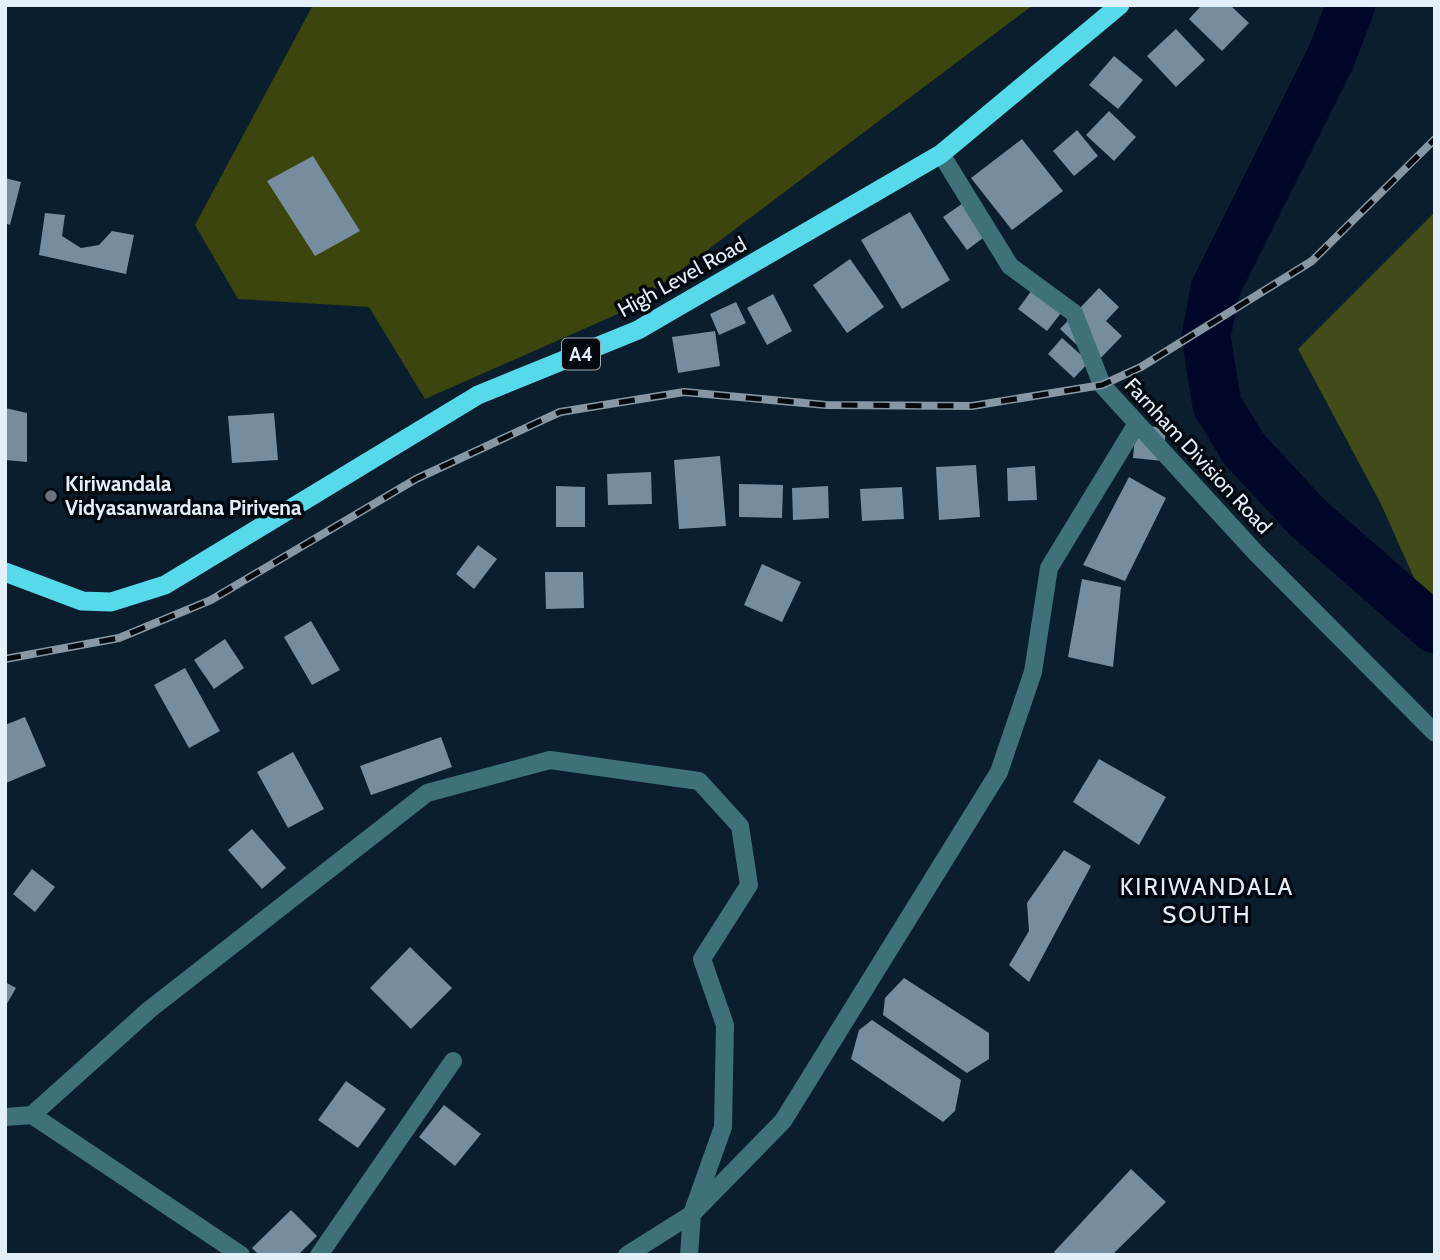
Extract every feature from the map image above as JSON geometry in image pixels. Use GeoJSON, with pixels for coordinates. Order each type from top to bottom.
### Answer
{"type":"FeatureCollection","features":[{"type":"Feature","properties":{"kind":"highway","name":"High Level Road"},"geometry":{"type":"LineString","coordinates":[[5,572],[82,601],[111,602],[166,585],[478,395],[638,330],[941,154],[1121,5]]}},
{"type":"Feature","properties":{"kind":"street","name":"Farnham Division Road"},"geometry":{"type":"LineString","coordinates":[[941,154],[1010,265],[1074,313],[1102,385],[1136,425],[1255,552],[1435,733]]}},
{"type":"Feature","properties":{"kind":"street"},"geometry":{"type":"LineString","coordinates":[[627,1255],[692,1214],[783,1121],[999,772],[1033,672],[1049,568],[1136,425]]}},
{"type":"Feature","properties":{"kind":"street"},"geometry":{"type":"LineString","coordinates":[[5,1117],[32,1115],[149,1010],[427,793],[550,760],[699,782],[740,826],[749,885],[702,959],[725,1025],[723,1127],[692,1214],[689,1255]]}},
{"type":"Feature","properties":{"kind":"street"},"geometry":{"type":"LineString","coordinates":[[319,1255],[453,1061]]}},
{"type":"Feature","properties":{"kind":"street"},"geometry":{"type":"LineString","coordinates":[[32,1115],[241,1255]]}},
{"type":"Feature","properties":{"kind":"green space"},"geometry":{"type":"Polygon","coordinates":[[[313,5],[1033,5],[629,309],[425,399],[369,307],[238,299],[195,225],[313,5]]]}},
{"type":"Feature","properties":{"kind":"green space"},"geometry":{"type":"Polygon","coordinates":[[[1435,212],[1435,625],[1381,504],[1298,349],[1435,212]]]}},
{"type":"Feature","properties":{"kind":"building"},"geometry":{"type":"Polygon","coordinates":[[[1202,5],[1230,5],[1249,23],[1222,51],[1189,19],[1202,5]]]}},
{"type":"Feature","properties":{"kind":"building"},"geometry":{"type":"Polygon","coordinates":[[[1176,29],[1205,60],[1176,87],[1147,56],[1176,29]]]}},
{"type":"Feature","properties":{"kind":"building"},"geometry":{"type":"Polygon","coordinates":[[[1114,56],[1143,80],[1118,109],[1089,85],[1114,56]]]}},
{"type":"Feature","properties":{"kind":"building"},"geometry":{"type":"Polygon","coordinates":[[[1109,111],[1136,137],[1114,161],[1086,135],[1109,111]]]}},
{"type":"Feature","properties":{"kind":"building"},"geometry":{"type":"Polygon","coordinates":[[[1077,130],[1098,156],[1074,176],[1053,151],[1077,130]]]}},
{"type":"Feature","properties":{"kind":"building"},"geometry":{"type":"Polygon","coordinates":[[[1022,139],[1063,191],[1012,230],[971,178],[1022,139]]]}},
{"type":"Feature","properties":{"kind":"building"},"geometry":{"type":"Polygon","coordinates":[[[313,156],[360,231],[315,256],[267,181],[313,156]]]}},
{"type":"Feature","properties":{"kind":"building"},"geometry":{"type":"Polygon","coordinates":[[[5,178],[21,182],[10,225],[5,223],[5,178]]]}},
{"type":"Feature","properties":{"kind":"building"},"geometry":{"type":"Polygon","coordinates":[[[972,197],[995,229],[967,250],[943,217],[972,197]]]}},
{"type":"Feature","properties":{"kind":"building"},"geometry":{"type":"Polygon","coordinates":[[[910,212],[950,280],[902,309],[861,240],[910,212]]]}},
{"type":"Feature","properties":{"kind":"building"},"geometry":{"type":"Polygon","coordinates":[[[45,213],[65,215],[62,236],[81,248],[99,245],[112,231],[134,235],[126,274],[39,255],[45,213]]]}},
{"type":"Feature","properties":{"kind":"building"},"geometry":{"type":"Polygon","coordinates":[[[850,259],[884,307],[847,333],[813,285],[850,259]]]}},
{"type":"Feature","properties":{"kind":"building"},"geometry":{"type":"Polygon","coordinates":[[[1099,288],[1119,307],[1106,321],[1122,336],[1096,363],[1060,329],[1099,288]]]}},
{"type":"Feature","properties":{"kind":"building"},"geometry":{"type":"Polygon","coordinates":[[[1032,290],[1061,313],[1047,331],[1018,309],[1032,290]]]}},
{"type":"Feature","properties":{"kind":"building"},"geometry":{"type":"Polygon","coordinates":[[[773,294],[792,331],[767,345],[747,308],[773,294]]]}},
{"type":"Feature","properties":{"kind":"building"},"geometry":{"type":"Polygon","coordinates":[[[736,302],[746,323],[719,335],[710,314],[736,302]]]}},
{"type":"Feature","properties":{"kind":"building"},"geometry":{"type":"Polygon","coordinates":[[[715,331],[720,366],[678,373],[672,337],[715,331]]]}},
{"type":"Feature","properties":{"kind":"building"},"geometry":{"type":"Polygon","coordinates":[[[1062,338],[1089,362],[1074,378],[1048,354],[1062,338]]]}},
{"type":"Feature","properties":{"kind":"building"},"geometry":{"type":"Polygon","coordinates":[[[5,408],[27,413],[27,462],[5,460],[5,408]]]}},
{"type":"Feature","properties":{"kind":"building"},"geometry":{"type":"Polygon","coordinates":[[[274,413],[278,460],[232,463],[228,416],[274,413]]]}},
{"type":"Feature","properties":{"kind":"building"},"geometry":{"type":"Polygon","coordinates":[[[1136,425],[1166,428],[1163,461],[1133,458],[1136,425]]]}},
{"type":"Feature","properties":{"kind":"building"},"geometry":{"type":"Polygon","coordinates":[[[720,456],[726,526],[679,529],[674,460],[720,456]]]}},
{"type":"Feature","properties":{"kind":"building"},"geometry":{"type":"Polygon","coordinates":[[[976,465],[980,517],[939,520],[936,467],[976,465]]]}},
{"type":"Feature","properties":{"kind":"building"},"geometry":{"type":"Polygon","coordinates":[[[1035,466],[1037,500],[1008,501],[1007,468],[1035,466]]]}},
{"type":"Feature","properties":{"kind":"building"},"geometry":{"type":"Polygon","coordinates":[[[651,472],[652,504],[608,505],[607,474],[651,472]]]}},
{"type":"Feature","properties":{"kind":"building"},"geometry":{"type":"Polygon","coordinates":[[[1129,477],[1166,498],[1125,581],[1083,565],[1129,477]]]}},
{"type":"Feature","properties":{"kind":"building"},"geometry":{"type":"Polygon","coordinates":[[[739,484],[783,485],[782,518],[739,517],[739,484]]]}},
{"type":"Feature","properties":{"kind":"building"},"geometry":{"type":"Polygon","coordinates":[[[556,486],[585,487],[585,527],[556,527],[556,486]]]}},
{"type":"Feature","properties":{"kind":"building"},"geometry":{"type":"Polygon","coordinates":[[[828,486],[829,518],[793,520],[792,488],[828,486]]]}},
{"type":"Feature","properties":{"kind":"building"},"geometry":{"type":"Polygon","coordinates":[[[902,487],[904,519],[862,521],[860,489],[902,487]]]}},
{"type":"Feature","properties":{"kind":"building"},"geometry":{"type":"Polygon","coordinates":[[[478,545],[497,559],[474,589],[456,574],[478,545]]]}},
{"type":"Feature","properties":{"kind":"building"},"geometry":{"type":"Polygon","coordinates":[[[762,564],[801,582],[782,622],[744,605],[762,564]]]}},
{"type":"Feature","properties":{"kind":"building"},"geometry":{"type":"Polygon","coordinates":[[[545,572],[583,572],[584,608],[546,609],[545,572]]]}},
{"type":"Feature","properties":{"kind":"building"},"geometry":{"type":"Polygon","coordinates":[[[1082,579],[1121,587],[1113,667],[1068,657],[1082,579]]]}},
{"type":"Feature","properties":{"kind":"building"},"geometry":{"type":"Polygon","coordinates":[[[311,621],[340,670],[312,685],[284,637],[311,621]]]}},
{"type":"Feature","properties":{"kind":"building"},"geometry":{"type":"Polygon","coordinates":[[[225,639],[244,668],[214,689],[194,660],[225,639]]]}},
{"type":"Feature","properties":{"kind":"building"},"geometry":{"type":"Polygon","coordinates":[[[185,668],[220,731],[189,748],[154,685],[185,668]]]}},
{"type":"Feature","properties":{"kind":"building"},"geometry":{"type":"Polygon","coordinates":[[[25,717],[46,766],[6,783],[5,725],[25,717]]]}},
{"type":"Feature","properties":{"kind":"building"},"geometry":{"type":"Polygon","coordinates":[[[441,737],[452,767],[371,795],[360,766],[441,737]]]}},
{"type":"Feature","properties":{"kind":"building"},"geometry":{"type":"Polygon","coordinates":[[[293,752],[324,809],[288,828],[257,772],[293,752]]]}},
{"type":"Feature","properties":{"kind":"building"},"geometry":{"type":"Polygon","coordinates":[[[1099,759],[1166,797],[1139,845],[1073,802],[1099,759]]]}},
{"type":"Feature","properties":{"kind":"building"},"geometry":{"type":"Polygon","coordinates":[[[252,829],[286,868],[262,889],[228,850],[252,829]]]}},
{"type":"Feature","properties":{"kind":"building"},"geometry":{"type":"Polygon","coordinates":[[[1064,850],[1091,866],[1029,982],[1009,965],[1029,931],[1027,903],[1064,850]]]}},
{"type":"Feature","properties":{"kind":"building"},"geometry":{"type":"Polygon","coordinates":[[[32,869],[55,887],[35,912],[13,894],[32,869]]]}},
{"type":"Feature","properties":{"kind":"building"},"geometry":{"type":"Polygon","coordinates":[[[410,947],[452,988],[411,1029],[370,988],[410,947]]]}},
{"type":"Feature","properties":{"kind":"building"},"geometry":{"type":"Polygon","coordinates":[[[904,978],[989,1033],[989,1059],[967,1073],[883,1015],[885,998],[904,978]]]}},
{"type":"Feature","properties":{"kind":"building"},"geometry":{"type":"Polygon","coordinates":[[[5,982],[16,988],[5,1007],[5,982]]]}},
{"type":"Feature","properties":{"kind":"building"},"geometry":{"type":"Polygon","coordinates":[[[872,1020],[961,1080],[955,1111],[943,1122],[851,1059],[859,1030],[872,1020]]]}},
{"type":"Feature","properties":{"kind":"building"},"geometry":{"type":"Polygon","coordinates":[[[346,1081],[386,1109],[358,1148],[318,1120],[346,1081]]]}},
{"type":"Feature","properties":{"kind":"building"},"geometry":{"type":"Polygon","coordinates":[[[444,1105],[481,1134],[455,1166],[419,1137],[444,1105]]]}},
{"type":"Feature","properties":{"kind":"building"},"geometry":{"type":"Polygon","coordinates":[[[1131,1169],[1166,1202],[1112,1255],[1056,1255],[1054,1252],[1131,1169]]]}},
{"type":"Feature","properties":{"kind":"building"},"geometry":{"type":"Polygon","coordinates":[[[291,1210],[317,1236],[298,1255],[259,1255],[252,1248],[291,1210]]]}},
{"type":"Feature","properties":{"kind":"waterway"},"geometry":{"type":"LineString","coordinates":[[1351,5],[1331,57],[1215,289],[1206,337],[1217,405],[1244,449],[1307,517],[1435,629]]}},
{"type":"Feature","properties":{"kind":"railway"},"geometry":{"type":"LineString","coordinates":[[5,659],[119,638],[211,600],[416,479],[560,412],[684,392],[826,405],[972,406],[1102,385],[1141,367],[1312,261],[1435,139]]}},
{"type":"Feature","properties":{"kind":"place","name":"Kiriwandala Vidyasanwardana Pirivena"},"geometry":{"type":"Point","coordinates":[51,496]}},
{"type":"Feature","properties":{"kind":"district","name":"KIRIWANDALA SOUTH"},"geometry":{"type":"Point","coordinates":[1207,901]}}]}
